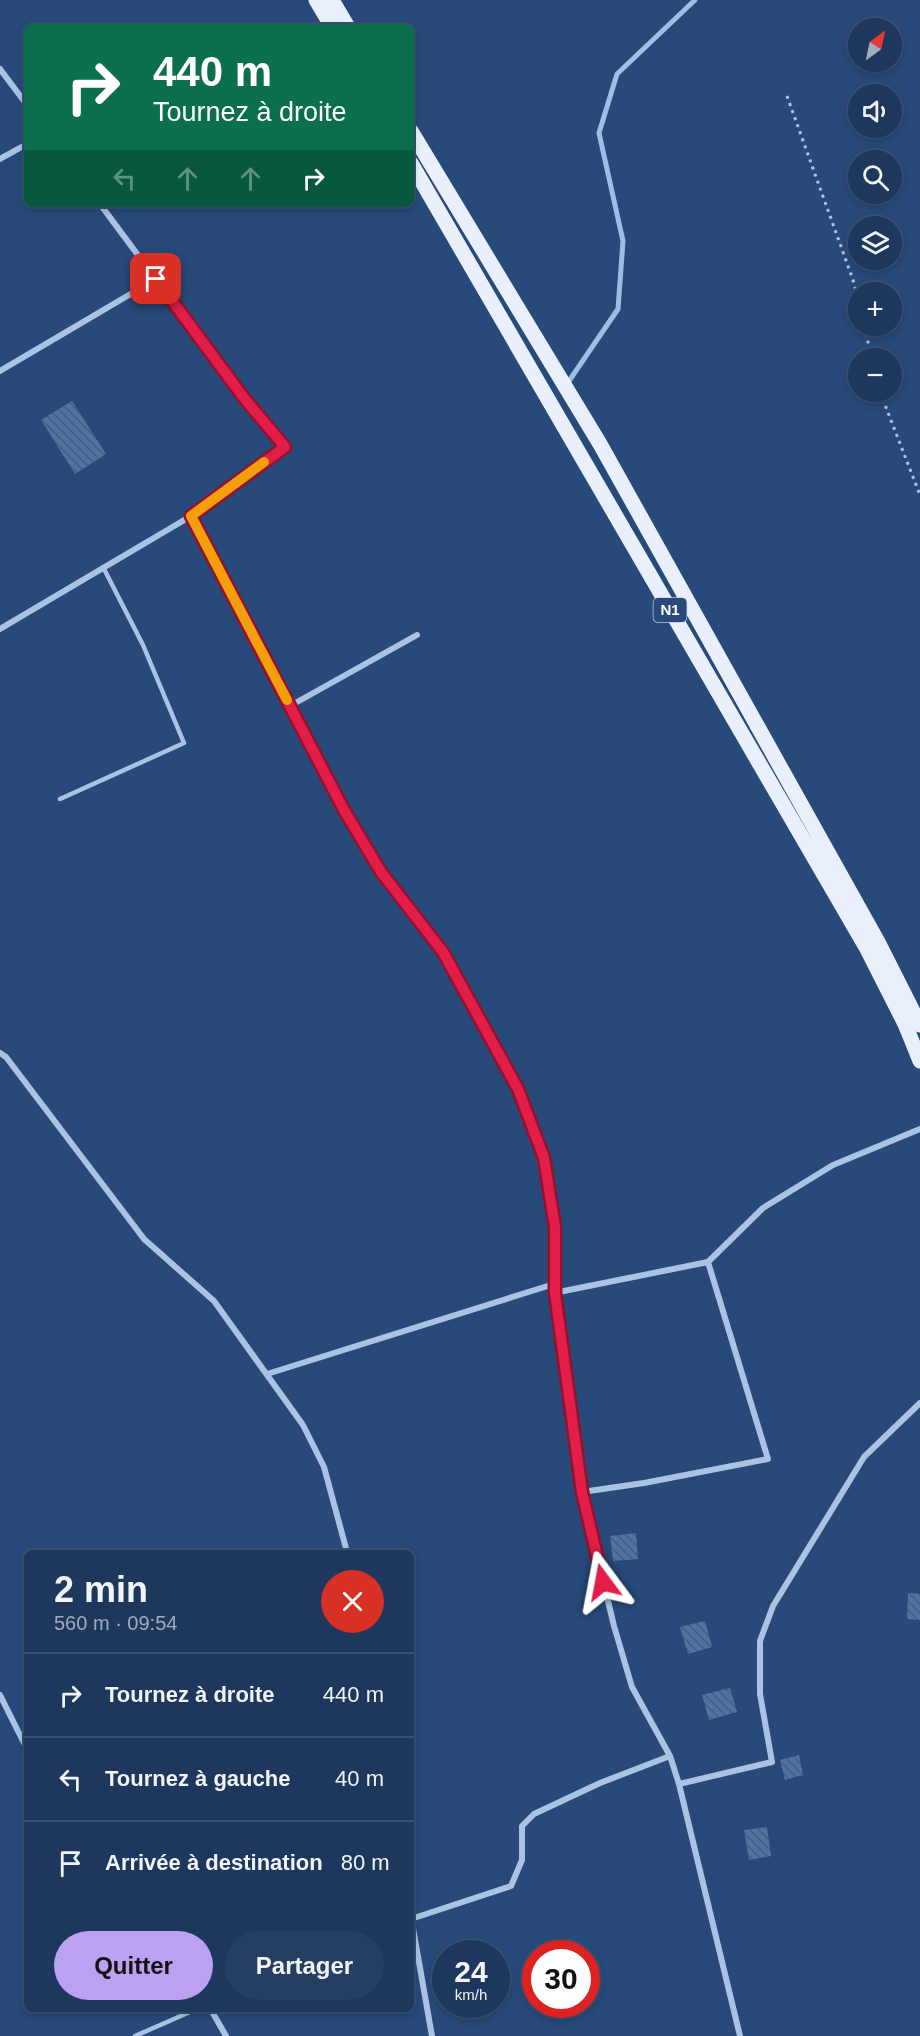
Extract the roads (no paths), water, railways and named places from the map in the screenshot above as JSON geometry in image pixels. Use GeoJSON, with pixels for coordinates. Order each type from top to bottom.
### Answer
{"type":"FeatureCollection","features":[{"type":"Feature","properties":{"kind":"main road"},"geometry":{"type":"LineString","coordinates":[[316,0],[330,24]]}},
{"type":"Feature","properties":{"kind":"main road"},"geometry":{"type":"LineString","coordinates":[[332,0],[346,24]]}},
{"type":"Feature","properties":{"kind":"main road","name":"N1"},"geometry":{"type":"LineString","coordinates":[[414,136],[606,455],[878,942],[920,1025]]}},
{"type":"Feature","properties":{"kind":"main road","name":"N1"},"geometry":{"type":"LineString","coordinates":[[414,168],[867,949],[905,1024],[920,1061]]}},
{"type":"Feature","properties":{"kind":"main road"},"geometry":{"type":"LineString","coordinates":[[457,243],[473,235]]}},
{"type":"Feature","properties":{"kind":"street"},"geometry":{"type":"LineString","coordinates":[[0,69],[24,101]]}},
{"type":"Feature","properties":{"kind":"street"},"geometry":{"type":"LineString","coordinates":[[0,159],[24,146]]}},
{"type":"Feature","properties":{"kind":"street"},"geometry":{"type":"LineString","coordinates":[[102,207],[244,398],[285,447]]}},
{"type":"Feature","properties":{"kind":"street"},"geometry":{"type":"LineString","coordinates":[[0,371],[156,279]]}},
{"type":"Feature","properties":{"kind":"street"},"geometry":{"type":"LineString","coordinates":[[0,629],[191,516],[357,831],[381,872],[443,952],[518,1089],[544,1158],[555,1227],[554,1284],[582,1492],[614,1626],[632,1687],[670,1756],[679,1784],[740,2036]]}},
{"type":"Feature","properties":{"kind":"street"},"geometry":{"type":"LineString","coordinates":[[290,706],[417,635]]}},
{"type":"Feature","properties":{"kind":"street"},"geometry":{"type":"LineString","coordinates":[[0,1053],[6,1057],[144,1239],[214,1301],[303,1425],[324,1467],[346,1550]]}},
{"type":"Feature","properties":{"kind":"street"},"geometry":{"type":"LineString","coordinates":[[555,1293],[708,1262],[763,1208],[833,1165],[920,1129]]}},
{"type":"Feature","properties":{"kind":"street"},"geometry":{"type":"LineString","coordinates":[[582,1492],[644,1483],[768,1459],[708,1262]]}},
{"type":"Feature","properties":{"kind":"street"},"geometry":{"type":"LineString","coordinates":[[267,1374],[554,1284]]}},
{"type":"Feature","properties":{"kind":"street"},"geometry":{"type":"LineString","coordinates":[[679,1784],[772,1762],[760,1694],[760,1641],[773,1606],[864,1457],[920,1403]]}},
{"type":"Feature","properties":{"kind":"street"},"geometry":{"type":"LineString","coordinates":[[0,1695],[24,1743]]}},
{"type":"Feature","properties":{"kind":"street"},"geometry":{"type":"LineString","coordinates":[[414,1917],[511,1886],[522,1860],[522,1826],[534,1814],[600,1783],[670,1756]]}},
{"type":"Feature","properties":{"kind":"street"},"geometry":{"type":"LineString","coordinates":[[414,1935],[432,2036]]}},
{"type":"Feature","properties":{"kind":"street"},"geometry":{"type":"LineString","coordinates":[[212,2012],[226,2036]]}},
{"type":"Feature","properties":{"kind":"lane"},"geometry":{"type":"LineString","coordinates":[[191,516],[285,447]]}},
{"type":"Feature","properties":{"kind":"lane"},"geometry":{"type":"LineString","coordinates":[[60,799],[184,743],[143,645],[103,567]]}},
{"type":"Feature","properties":{"kind":"lane"},"geometry":{"type":"LineString","coordinates":[[135,2036],[190,2012]]}},
{"type":"Feature","properties":{"kind":"waterway"},"geometry":{"type":"LineString","coordinates":[[569,381],[618,309],[623,241],[599,133],[617,74],[695,0]]}}]}
